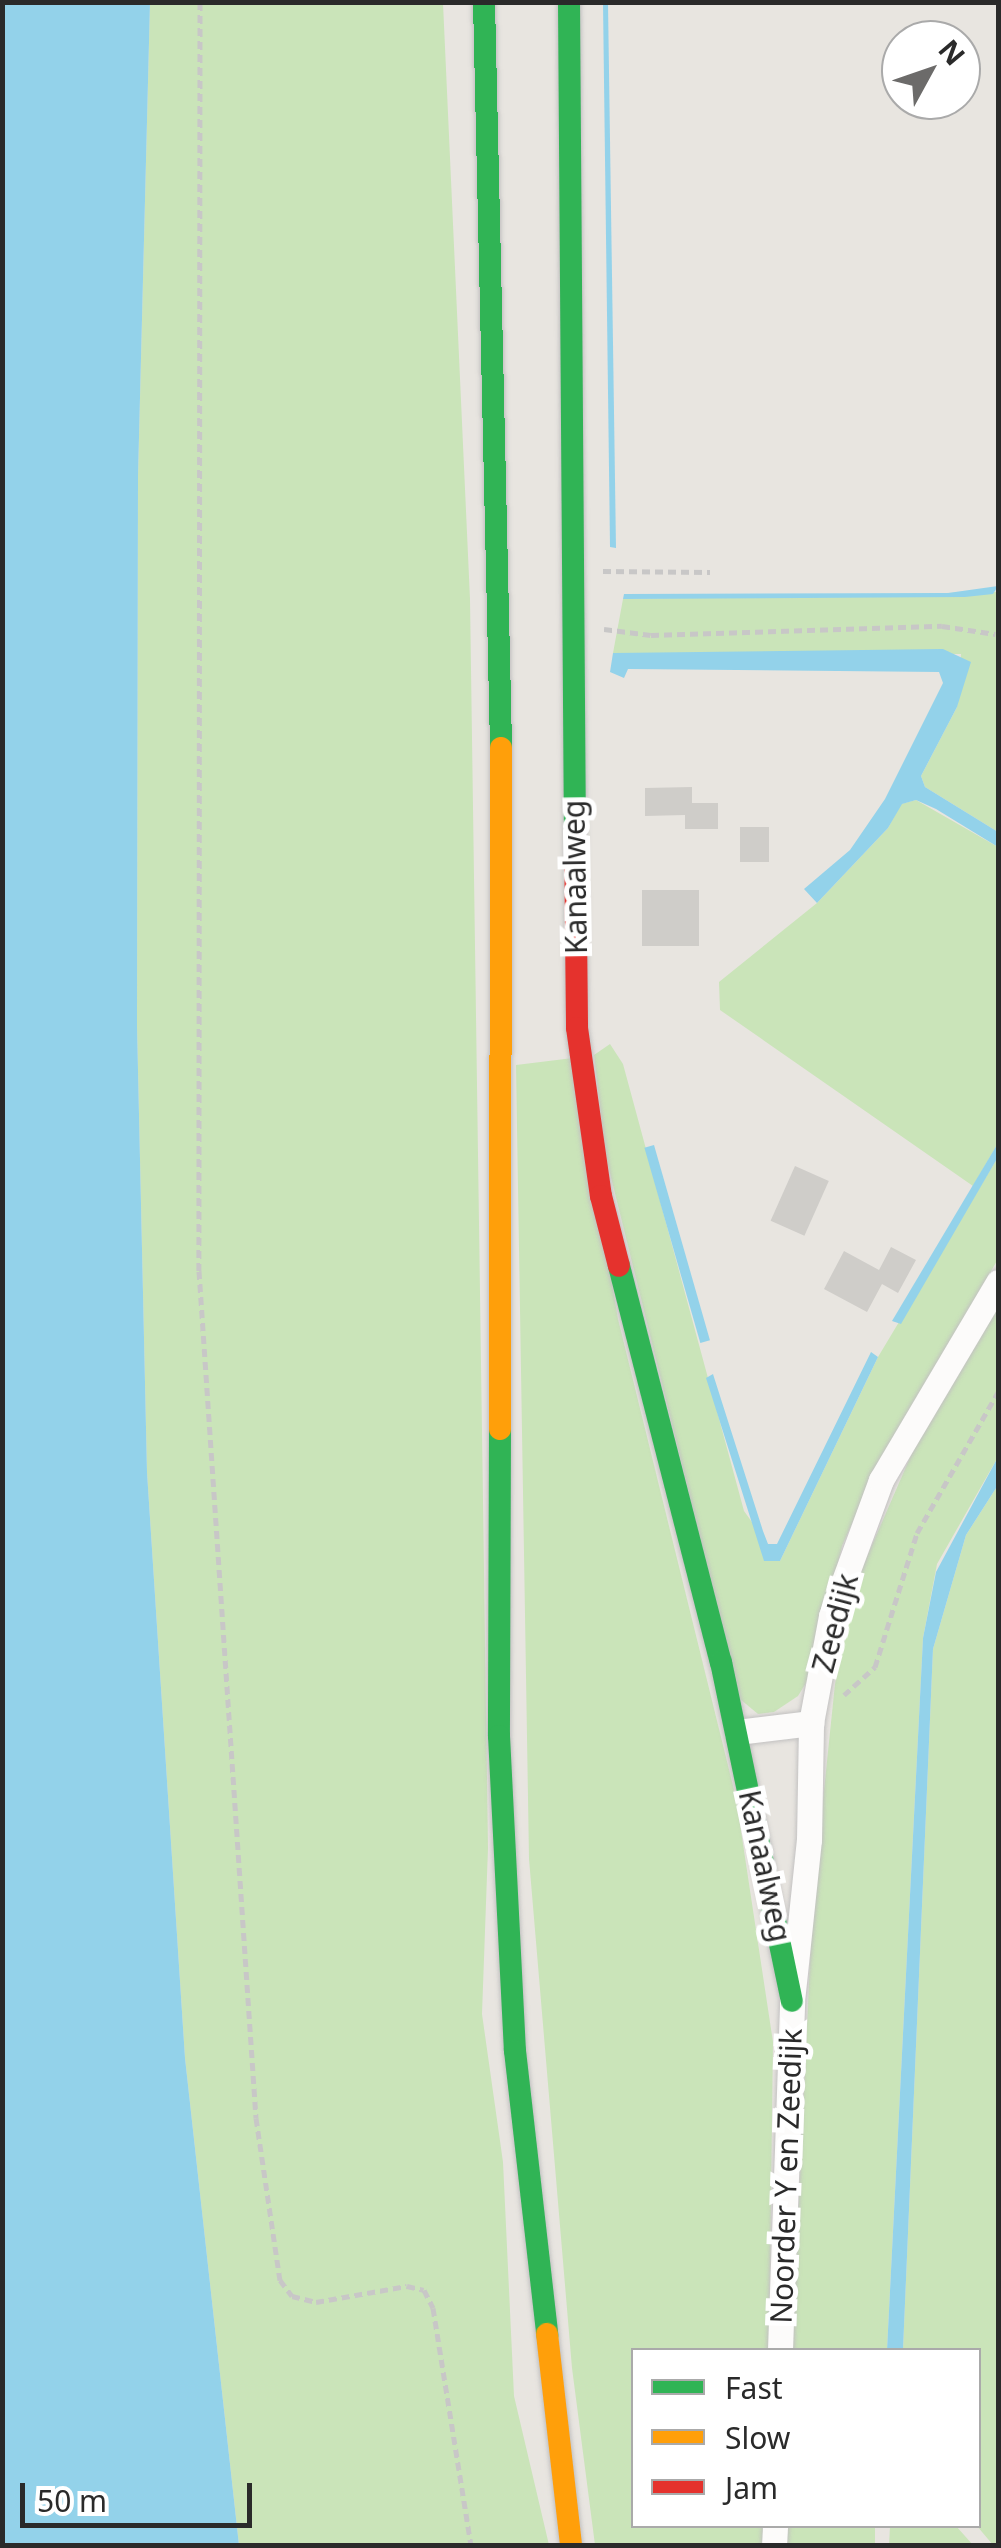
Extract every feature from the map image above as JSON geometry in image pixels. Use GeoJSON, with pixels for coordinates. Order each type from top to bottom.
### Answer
{"type":"FeatureCollection","features":[{"type":"Feature","properties":{"kind":"main road"},"geometry":{"type":"LineString","coordinates":[[484,2],[502,770],[499,1736],[515,2051],[571,2546]]}},
{"type":"Feature","properties":{"kind":"main road","name":"Kanaalweg"},"geometry":{"type":"LineString","coordinates":[[569,2],[577,1028],[601,1196],[737,1732],[792,2001]]}},
{"type":"Feature","properties":{"kind":"street","name":"Zeedijk"},"geometry":{"type":"LineString","coordinates":[[792,2001],[808,1840],[811,1723],[832,1616],[881,1480],[998,1282]]}},
{"type":"Feature","properties":{"kind":"street"},"geometry":{"type":"LineString","coordinates":[[737,1732],[811,1723]]}},
{"type":"Feature","properties":{"kind":"street","name":"Noorder Y en Zeedijk"},"geometry":{"type":"LineString","coordinates":[[780,2348],[792,2001]]}},
{"type":"Feature","properties":{"kind":"path"},"geometry":{"type":"LineString","coordinates":[[200,2],[199,1271],[256,2118],[280,2280],[292,2296],[316,2302],[408,2286],[424,2290],[432,2308],[471,2546]]}},
{"type":"Feature","properties":{"kind":"path"},"geometry":{"type":"LineString","coordinates":[[573,571],[710,572]]}},
{"type":"Feature","properties":{"kind":"path"},"geometry":{"type":"LineString","coordinates":[[574,621],[651,635],[942,626],[995,634]]}},
{"type":"Feature","properties":{"kind":"path"},"geometry":{"type":"LineString","coordinates":[[811,1723],[875,1667],[917,1532],[998,1392]]}},
{"type":"Feature","properties":{"kind":"green space"},"geometry":{"type":"Polygon","coordinates":[[[150,3],[443,3],[470,599],[488,1848],[482,2014],[503,2162],[514,2396],[549,2545],[239,2545],[185,2058],[147,1472],[137,1025],[138,477],[150,3]]]}},
{"type":"Feature","properties":{"kind":"green space"},"geometry":{"type":"Polygon","coordinates":[[[998,592],[998,832],[925,787],[921,776],[957,707],[961,654],[613,653],[623,599],[998,592]]]}},
{"type":"Feature","properties":{"kind":"green space"},"geometry":{"type":"Polygon","coordinates":[[[916,800],[998,847],[998,1143],[973,1186],[720,1010],[719,982],[817,903],[888,828],[901,804],[916,800]]]}},
{"type":"Feature","properties":{"kind":"green space"},"geometry":{"type":"Polygon","coordinates":[[[610,1044],[623,1064],[744,1511],[780,1561],[878,1357],[998,1157],[998,1259],[874,1474],[842,1546],[812,1673],[798,1696],[774,1712],[758,1714],[740,1699],[606,1157],[594,1055],[610,1044]]]}},
{"type":"Feature","properties":{"kind":"green space"},"geometry":{"type":"Polygon","coordinates":[[[573,1058],[618,1319],[736,1798],[773,2042],[769,2348],[631,2348],[631,2528],[764,2528],[764,2545],[595,2545],[572,2368],[529,1859],[516,1065],[573,1058]]]}},
{"type":"Feature","properties":{"kind":"green space"},"geometry":{"type":"Polygon","coordinates":[[[998,1301],[998,1457],[937,1564],[923,1638],[887,2348],[792,2348],[813,1897],[835,1684],[852,1591],[926,1421],[998,1301]]]}},
{"type":"Feature","properties":{"kind":"green space"},"geometry":{"type":"Polygon","coordinates":[[[998,1485],[998,2545],[993,2545],[979,2528],[981,2348],[903,2348],[933,1649],[966,1535],[998,1485]]]}},
{"type":"Feature","properties":{"kind":"green space"},"geometry":{"type":"Polygon","coordinates":[[[787,2528],[875,2528],[875,2546],[787,2546],[787,2528]]]}},
{"type":"Feature","properties":{"kind":"green space"},"geometry":{"type":"Polygon","coordinates":[[[890,2528],[958,2528],[973,2545],[889,2546],[890,2528]]]}},
{"type":"Feature","properties":{"kind":"water"},"geometry":{"type":"Polygon","coordinates":[[[3,2],[150,3],[138,477],[137,1025],[147,1472],[185,2058],[239,2545],[3,2545],[3,2]]]}},
{"type":"Feature","properties":{"kind":"water"},"geometry":{"type":"Polygon","coordinates":[[[603,3],[608,3],[616,548],[610,547],[603,3]]]}},
{"type":"Feature","properties":{"kind":"water"},"geometry":{"type":"Polygon","coordinates":[[[998,586],[993,594],[965,597],[623,599],[624,594],[948,593],[998,586]]]}},
{"type":"Feature","properties":{"kind":"water"},"geometry":{"type":"Polygon","coordinates":[[[943,649],[971,662],[957,707],[921,776],[925,787],[998,832],[998,847],[916,800],[902,804],[888,828],[817,903],[804,889],[850,850],[885,799],[943,683],[939,672],[628,669],[624,678],[610,672],[613,653],[943,649]]]}},
{"type":"Feature","properties":{"kind":"water"},"geometry":{"type":"Polygon","coordinates":[[[998,1143],[998,1157],[901,1324],[892,1321],[998,1143]]]}},
{"type":"Feature","properties":{"kind":"water"},"geometry":{"type":"Polygon","coordinates":[[[654,1145],[710,1340],[700,1343],[644,1148],[654,1145]]]}},
{"type":"Feature","properties":{"kind":"water"},"geometry":{"type":"Polygon","coordinates":[[[871,1352],[878,1357],[780,1561],[764,1561],[706,1378],[713,1374],[768,1544],[777,1544],[871,1352]]]}},
{"type":"Feature","properties":{"kind":"water"},"geometry":{"type":"Polygon","coordinates":[[[998,1457],[998,1485],[966,1535],[933,1649],[903,2348],[887,2348],[923,1638],[936,1572],[998,1457]]]}},
{"type":"Feature","properties":{"kind":"building"},"geometry":{"type":"Polygon","coordinates":[[[692,787],[692,803],[718,803],[718,829],[685,829],[685,815],[645,816],[645,788],[692,787]]]}},
{"type":"Feature","properties":{"kind":"building"},"geometry":{"type":"Polygon","coordinates":[[[740,827],[769,827],[769,862],[740,862],[740,827]]]}},
{"type":"Feature","properties":{"kind":"building"},"geometry":{"type":"Polygon","coordinates":[[[642,890],[699,890],[699,946],[642,946],[642,890]]]}},
{"type":"Feature","properties":{"kind":"building"},"geometry":{"type":"Polygon","coordinates":[[[795,1166],[829,1181],[804,1236],[771,1221],[795,1166]]]}},
{"type":"Feature","properties":{"kind":"building"},"geometry":{"type":"Polygon","coordinates":[[[891,1247],[916,1260],[898,1293],[882,1284],[867,1312],[824,1289],[844,1251],[879,1270],[891,1247]]]}},
{"type":"Feature","properties":{"kind":"traffic: fast"},"geometry":{"type":"LineString","coordinates":[[484,2],[501,748]]}},
{"type":"Feature","properties":{"kind":"traffic: fast"},"geometry":{"type":"LineString","coordinates":[[569,2],[575,833]]}},
{"type":"Feature","properties":{"kind":"traffic: fast"},"geometry":{"type":"LineString","coordinates":[[619,1266],[721,1662],[792,2001]]}},
{"type":"Feature","properties":{"kind":"traffic: fast"},"geometry":{"type":"LineString","coordinates":[[500,1429],[499,1736],[515,2051],[547,2334]]}},
{"type":"Feature","properties":{"kind":"traffic: slow"},"geometry":{"type":"LineString","coordinates":[[500,1429],[501,748]]}},
{"type":"Feature","properties":{"kind":"traffic: slow"},"geometry":{"type":"LineString","coordinates":[[547,2334],[571,2546]]}},
{"type":"Feature","properties":{"kind":"traffic: jam"},"geometry":{"type":"LineString","coordinates":[[575,833],[577,1028],[601,1196],[619,1266]]}}]}
